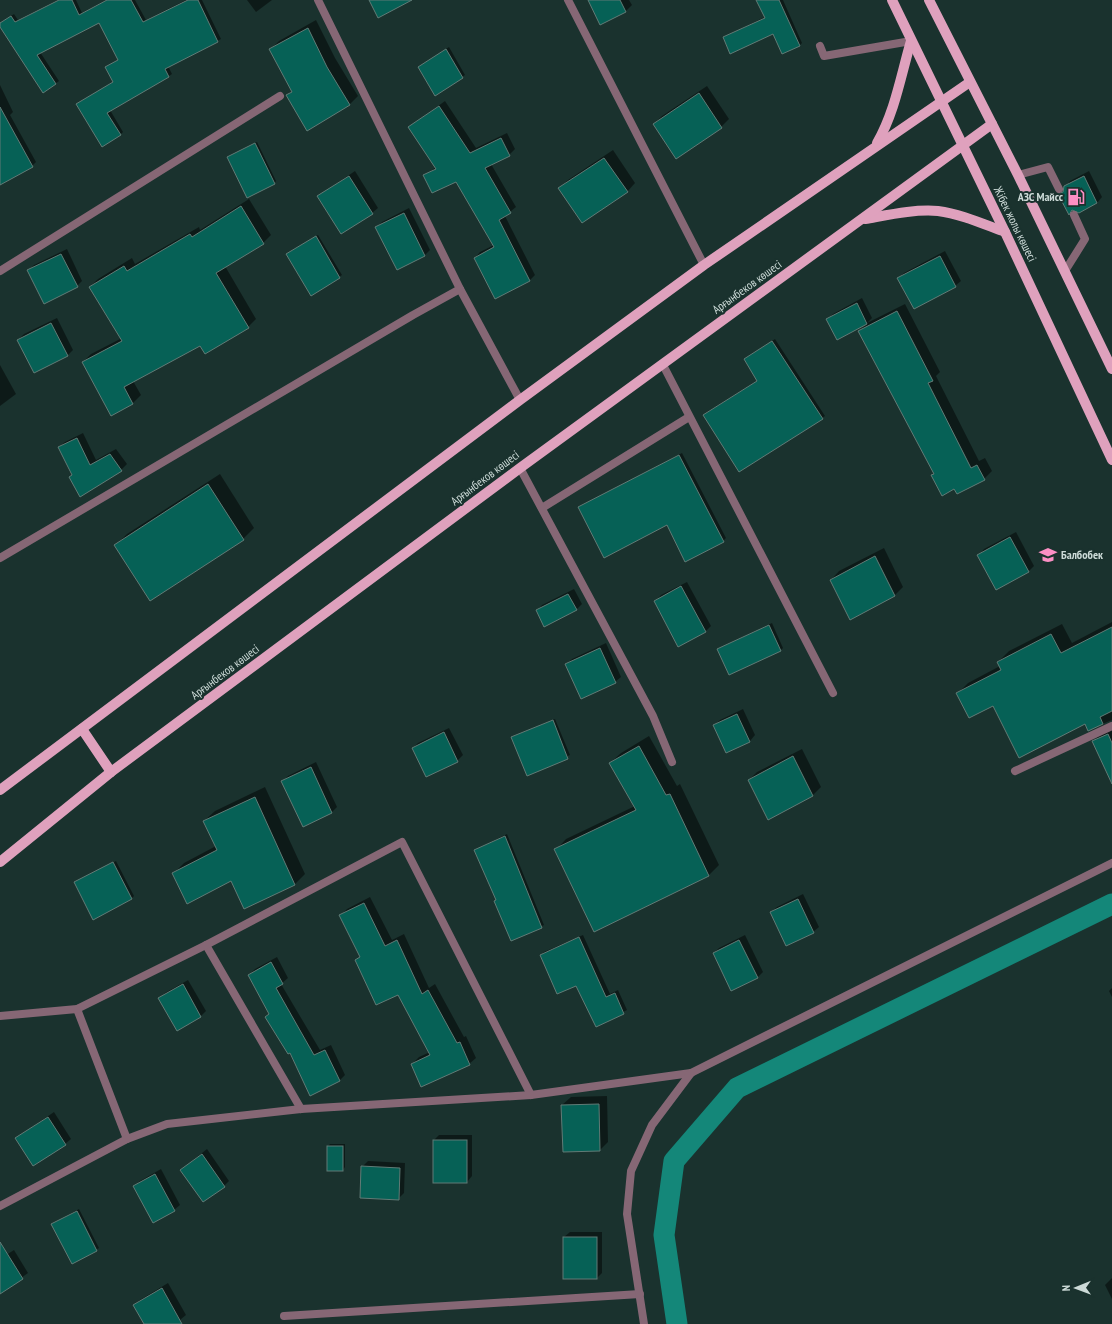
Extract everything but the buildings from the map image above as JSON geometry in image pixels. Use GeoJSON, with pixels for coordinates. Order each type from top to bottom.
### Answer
{"type":"FeatureCollection","features":[{"type":"Feature","properties":{"kind":"main road","name":"Жібек жолы көшесі"},"geometry":{"type":"LineString","coordinates":[[892,0],[1005,232],[1112,460]]}},
{"type":"Feature","properties":{"kind":"main road","name":"Жібек жолы көшесі"},"geometry":{"type":"LineString","coordinates":[[929,0],[1018,175],[1112,369]]}},
{"type":"Feature","properties":{"kind":"main road"},"geometry":{"type":"LineString","coordinates":[[875,147],[885,130],[911,41]]}},
{"type":"Feature","properties":{"kind":"main road"},"geometry":{"type":"LineString","coordinates":[[0,790],[520,400],[704,265],[941,100],[970,82]]}},
{"type":"Feature","properties":{"kind":"main road","name":"Арғынбеков көшесі"},"geometry":{"type":"LineString","coordinates":[[0,862],[111,772],[520,468],[992,124]]}},
{"type":"Feature","properties":{"kind":"main road"},"geometry":{"type":"LineString","coordinates":[[861,220],[896,213],[938,211],[968,218],[1005,232]]}},
{"type":"Feature","properties":{"kind":"main road"},"geometry":{"type":"LineString","coordinates":[[82,729],[111,772]]}},
{"type":"Feature","properties":{"kind":"street"},"geometry":{"type":"LineString","coordinates":[[318,0],[460,289],[520,400]]}},
{"type":"Feature","properties":{"kind":"street"},"geometry":{"type":"LineString","coordinates":[[568,0],[704,265]]}},
{"type":"Feature","properties":{"kind":"street"},"geometry":{"type":"LineString","coordinates":[[820,46],[824,56],[911,41]]}},
{"type":"Feature","properties":{"kind":"street"},"geometry":{"type":"LineString","coordinates":[[0,271],[280,96]]}},
{"type":"Feature","properties":{"kind":"street"},"geometry":{"type":"LineString","coordinates":[[1018,175],[1048,167],[1059,188]]}},
{"type":"Feature","properties":{"kind":"street"},"geometry":{"type":"LineString","coordinates":[[1065,271],[1085,239],[1074,215]]}},
{"type":"Feature","properties":{"kind":"street"},"geometry":{"type":"LineString","coordinates":[[0,558],[460,289]]}},
{"type":"Feature","properties":{"kind":"street"},"geometry":{"type":"LineString","coordinates":[[663,365],[832,693]]}},
{"type":"Feature","properties":{"kind":"street"},"geometry":{"type":"LineString","coordinates":[[542,508],[689,417]]}},
{"type":"Feature","properties":{"kind":"street"},"geometry":{"type":"LineString","coordinates":[[520,468],[653,716],[672,762]]}},
{"type":"Feature","properties":{"kind":"street"},"geometry":{"type":"LineString","coordinates":[[1015,771],[1112,726]]}},
{"type":"Feature","properties":{"kind":"street"},"geometry":{"type":"LineString","coordinates":[[0,1016],[77,1010],[206,945],[402,842],[531,1095]]}},
{"type":"Feature","properties":{"kind":"street"},"geometry":{"type":"LineString","coordinates":[[0,1206],[127,1139],[167,1124],[301,1108],[531,1095],[691,1073],[1112,863]]}},
{"type":"Feature","properties":{"kind":"street"},"geometry":{"type":"LineString","coordinates":[[206,945],[301,1108]]}},
{"type":"Feature","properties":{"kind":"street"},"geometry":{"type":"LineString","coordinates":[[77,1010],[127,1139]]}},
{"type":"Feature","properties":{"kind":"street"},"geometry":{"type":"LineString","coordinates":[[644,1324],[627,1214],[631,1171],[652,1125],[691,1073]]}},
{"type":"Feature","properties":{"kind":"street"},"geometry":{"type":"LineString","coordinates":[[284,1316],[640,1294]]}},
{"type":"Feature","properties":{"kind":"waterway"},"geometry":{"type":"LineString","coordinates":[[677,1324],[664,1235],[674,1161],[737,1088],[1112,904]]}},
{"type":"Feature","properties":{"kind":"place","name":"АЗС Майсс"},"geometry":{"type":"Point","coordinates":[1076,197]}},
{"type":"Feature","properties":{"kind":"place","name":"Балбобек"},"geometry":{"type":"Point","coordinates":[1048,555]}}]}
